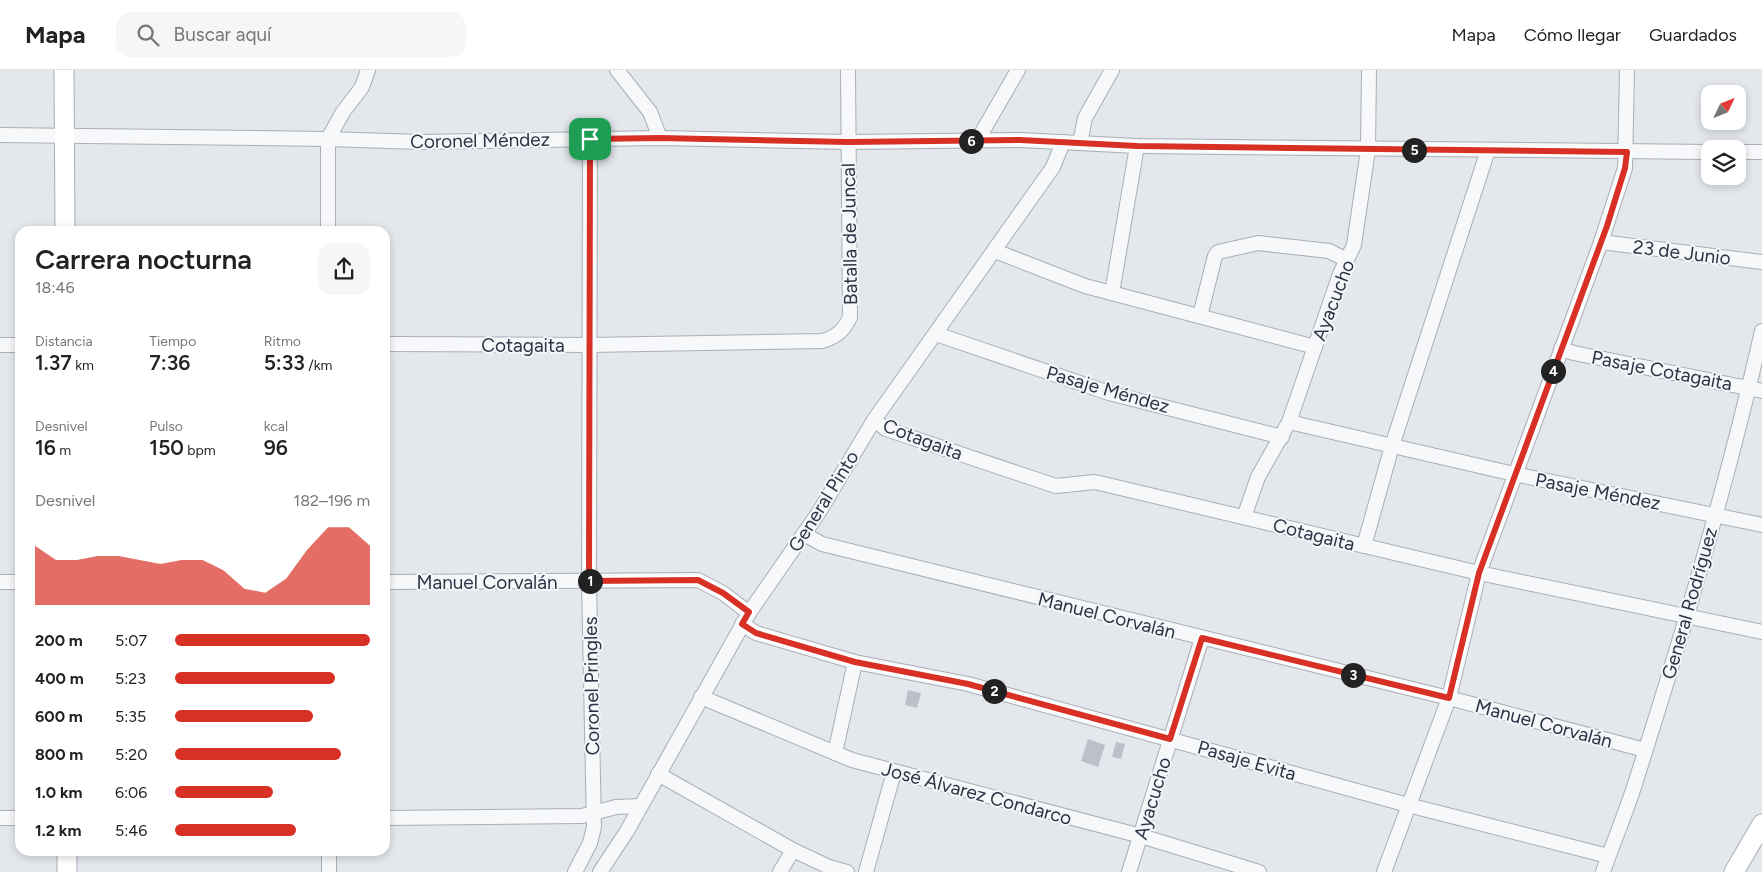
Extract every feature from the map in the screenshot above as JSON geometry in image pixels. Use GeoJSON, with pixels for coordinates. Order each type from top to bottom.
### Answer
{"type":"FeatureCollection","features":[{"type":"Feature","properties":{"kind":"main road"},"geometry":{"type":"LineString","coordinates":[[64,70],[65,226]]}},
{"type":"Feature","properties":{"kind":"main road"},"geometry":{"type":"LineString","coordinates":[[1734,872],[1762,824]]}},
{"type":"Feature","properties":{"kind":"main road"},"geometry":{"type":"LineString","coordinates":[[67,856],[67,872]]}},
{"type":"Feature","properties":{"kind":"street"},"geometry":{"type":"LineString","coordinates":[[328,226],[328,139],[343,112],[362,87],[368,70]]}},
{"type":"Feature","properties":{"kind":"street"},"geometry":{"type":"LineString","coordinates":[[616,70],[650,112],[660,138]]}},
{"type":"Feature","properties":{"kind":"street","name":"Batalla de Juncal"},"geometry":{"type":"LineString","coordinates":[[839,334],[846,326],[850,316],[848,70]]}},
{"type":"Feature","properties":{"kind":"street"},"geometry":{"type":"LineString","coordinates":[[977,141],[1018,70]]}},
{"type":"Feature","properties":{"kind":"street"},"geometry":{"type":"LineString","coordinates":[[1080,143],[1084,118],[1112,70]]}},
{"type":"Feature","properties":{"kind":"street","name":"Ayacucho"},"geometry":{"type":"LineString","coordinates":[[1244,517],[1258,477],[1289,422],[1340,274],[1358,228],[1368,150],[1369,70]]}},
{"type":"Feature","properties":{"kind":"street"},"geometry":{"type":"LineString","coordinates":[[1384,872],[1449,698],[1479,573],[1601,242],[1625,168],[1627,152],[1627,70]]}},
{"type":"Feature","properties":{"kind":"street","name":"Coronel Méndez"},"geometry":{"type":"LineString","coordinates":[[0,135],[419,142],[660,138],[848,142],[977,141],[1368,150],[1701,152]]}},
{"type":"Feature","properties":{"kind":"street","name":"Coronel Pringles"},"geometry":{"type":"LineString","coordinates":[[590,139],[588,345],[589,581],[594,813]]}},
{"type":"Feature","properties":{"kind":"street","name":"General Pinto"},"geometry":{"type":"LineString","coordinates":[[600,872],[640,806],[746,618],[819,512],[874,420],[1053,167],[1063,142]]}},
{"type":"Feature","properties":{"kind":"street"},"geometry":{"type":"LineString","coordinates":[[1112,293],[1137,146]]}},
{"type":"Feature","properties":{"kind":"street"},"geometry":{"type":"LineString","coordinates":[[1364,546],[1392,446],[1488,150]]}},
{"type":"Feature","properties":{"kind":"street"},"geometry":{"type":"LineString","coordinates":[[1746,152],[1762,152]]}},
{"type":"Feature","properties":{"kind":"street","name":"23 de Junio"},"geometry":{"type":"LineString","coordinates":[[1601,242],[1762,262]]}},
{"type":"Feature","properties":{"kind":"street"},"geometry":{"type":"LineString","coordinates":[[1200,316],[1215,256],[1218,252],[1258,243],[1329,251],[1347,260]]}},
{"type":"Feature","properties":{"kind":"street"},"geometry":{"type":"LineString","coordinates":[[995,251],[1085,286],[1315,347]]}},
{"type":"Feature","properties":{"kind":"street","name":"General Rodríguez"},"geometry":{"type":"LineString","coordinates":[[1604,872],[1645,750],[1687,616],[1715,515],[1756,389],[1762,331]]}},
{"type":"Feature","properties":{"kind":"street","name":"Cotagaita"},"geometry":{"type":"LineString","coordinates":[[390,344],[588,345],[822,341],[839,334]]}},
{"type":"Feature","properties":{"kind":"street","name":"Pasaje Méndez"},"geometry":{"type":"LineString","coordinates":[[936,334],[1109,393],[1282,436]]}},
{"type":"Feature","properties":{"kind":"street"},"geometry":{"type":"LineString","coordinates":[[0,345],[15,345]]}},
{"type":"Feature","properties":{"kind":"street","name":"Pasaje Cotagaita"},"geometry":{"type":"LineString","coordinates":[[1562,348],[1574,353],[1756,389]]}},
{"type":"Feature","properties":{"kind":"street","name":"Cotagaita"},"geometry":{"type":"LineString","coordinates":[[874,420],[886,429],[1056,486],[1095,482],[1479,573],[1762,632]]}},
{"type":"Feature","properties":{"kind":"street","name":"Pasaje Méndez"},"geometry":{"type":"LineString","coordinates":[[1289,422],[1514,474],[1762,525]]}},
{"type":"Feature","properties":{"kind":"street","name":"Manuel Corvalán"},"geometry":{"type":"LineString","coordinates":[[804,534],[822,544],[1449,698],[1645,750]]}},
{"type":"Feature","properties":{"kind":"street","name":"Manuel Corvalán"},"geometry":{"type":"LineString","coordinates":[[390,582],[698,580],[708,583]]}},
{"type":"Feature","properties":{"kind":"street"},"geometry":{"type":"LineString","coordinates":[[0,582],[15,582]]}},
{"type":"Feature","properties":{"kind":"street","name":"Pasaje Evita"},"geometry":{"type":"LineString","coordinates":[[708,583],[746,618],[756,633],[855,662],[968,684],[1408,805],[1608,856]]}},
{"type":"Feature","properties":{"kind":"street","name":"Ayacucho"},"geometry":{"type":"LineString","coordinates":[[1129,872],[1202,638]]}},
{"type":"Feature","properties":{"kind":"street"},"geometry":{"type":"LineString","coordinates":[[835,753],[855,662]]}},
{"type":"Feature","properties":{"kind":"street","name":"José Álvarez Condarco"},"geometry":{"type":"LineString","coordinates":[[701,697],[835,753],[894,772],[1141,836],[1258,872]]}},
{"type":"Feature","properties":{"kind":"street"},"geometry":{"type":"LineString","coordinates":[[866,872],[894,772]]}},
{"type":"Feature","properties":{"kind":"street"},"geometry":{"type":"LineString","coordinates":[[658,774],[793,850],[829,867],[847,872]]}},
{"type":"Feature","properties":{"kind":"street"},"geometry":{"type":"LineString","coordinates":[[390,818],[582,816],[616,807],[640,806]]}},
{"type":"Feature","properties":{"kind":"street"},"geometry":{"type":"LineString","coordinates":[[575,872],[590,843],[594,813]]}},
{"type":"Feature","properties":{"kind":"street"},"geometry":{"type":"LineString","coordinates":[[0,818],[15,818]]}},
{"type":"Feature","properties":{"kind":"street"},"geometry":{"type":"LineString","coordinates":[[780,872],[793,850]]}},
{"type":"Feature","properties":{"kind":"street"},"geometry":{"type":"LineString","coordinates":[[329,856],[329,872]]}},
{"type":"Feature","properties":{"kind":"building"},"geometry":{"type":"Polygon","coordinates":[[[908,690],[921,693],[917,708],[905,705],[908,690]]]}},
{"type":"Feature","properties":{"kind":"building"},"geometry":{"type":"Polygon","coordinates":[[[1088,739],[1105,745],[1098,767],[1081,761],[1088,739]]]}},
{"type":"Feature","properties":{"kind":"building"},"geometry":{"type":"Polygon","coordinates":[[[1116,742],[1125,744],[1121,759],[1112,757],[1116,742]]]}},
{"type":"Feature","properties":{"kind":"route"},"geometry":{"type":"LineString","coordinates":[[660,138],[848,142],[1020,140],[1137,146],[1627,152],[1625,168],[1607,226],[1479,573],[1449,698],[1202,638],[1170,739],[968,684],[855,662],[756,633],[742,624],[749,612],[708,583],[698,580],[589,581],[588,345],[590,139],[660,138]]}}]}
